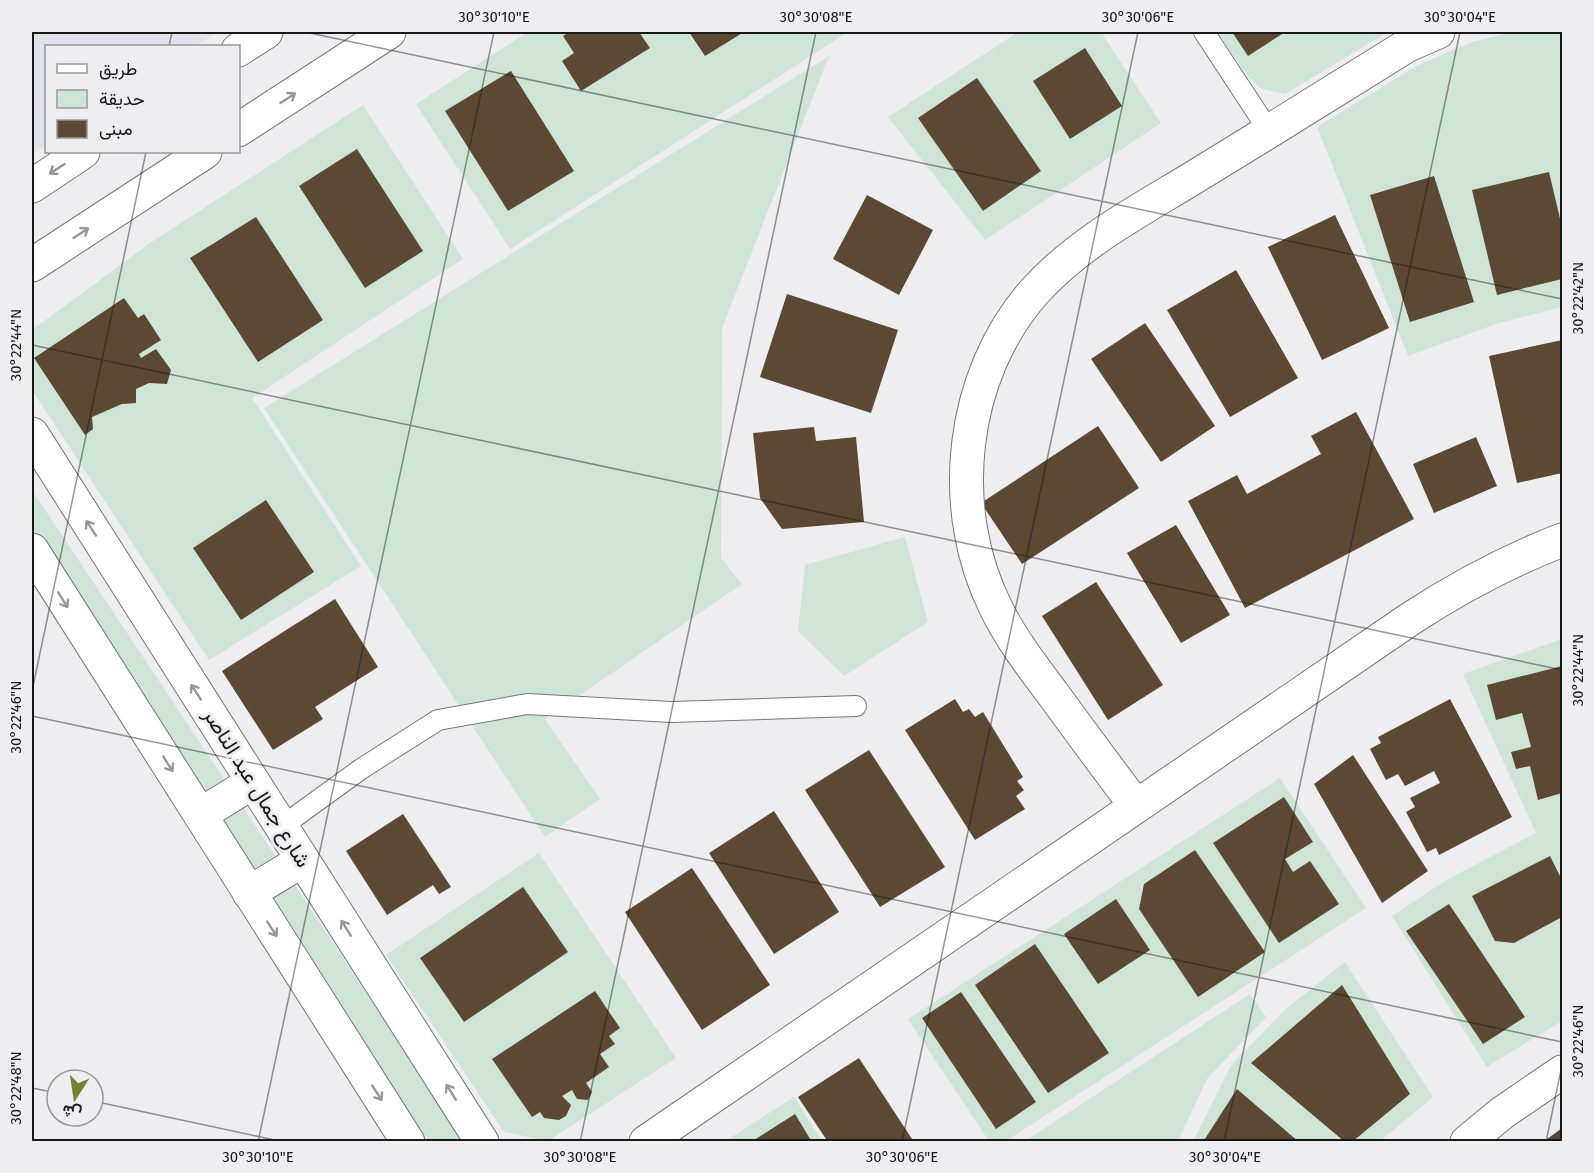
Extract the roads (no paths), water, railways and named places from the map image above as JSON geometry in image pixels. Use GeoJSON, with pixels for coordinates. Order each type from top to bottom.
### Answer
{"type":"FeatureCollection","features":[{"type":"Feature","properties":{"kind":"street"},"geometry":{"type":"LineString","coordinates":[[240,49],[266,32]]}},
{"type":"Feature","properties":{"kind":"street"},"geometry":{"type":"LineString","coordinates":[[240,129],[389,32]]}},
{"type":"Feature","properties":{"kind":"street"},"geometry":{"type":"LineString","coordinates":[[1136,806],[1013,639],[995,606],[981,572],[968,508],[966,462],[971,425],[981,389],[1011,323],[1033,294],[1086,244],[1408,45],[1438,32]]}},
{"type":"Feature","properties":{"kind":"street"},"geometry":{"type":"LineString","coordinates":[[32,186],[82,153]]}},
{"type":"Feature","properties":{"kind":"street"},"geometry":{"type":"LineString","coordinates":[[32,265],[203,153]]}},
{"type":"Feature","properties":{"kind":"street","name":"شارع جمال عبد الناصر"},"geometry":{"type":"LineString","coordinates":[[32,434],[482,1142]]}},
{"type":"Feature","properties":{"kind":"street"},"geometry":{"type":"LineString","coordinates":[[646,1142],[1463,585],[1519,557],[1563,540]]}},
{"type":"Feature","properties":{"kind":"street"},"geometry":{"type":"LineString","coordinates":[[32,550],[408,1142]]}},
{"type":"Feature","properties":{"kind":"street"},"geometry":{"type":"LineString","coordinates":[[200,815],[253,782]]}},
{"type":"Feature","properties":{"kind":"street"},"geometry":{"type":"LineString","coordinates":[[249,893],[303,860]]}},
{"type":"Feature","properties":{"kind":"street"},"geometry":{"type":"LineString","coordinates":[[1467,1142],[1502,1113],[1563,1072]]}},
{"type":"Feature","properties":{"kind":"lane"},"geometry":{"type":"LineString","coordinates":[[1204,32],[1269,131]]}},
{"type":"Feature","properties":{"kind":"lane"},"geometry":{"type":"LineString","coordinates":[[281,827],[361,769],[438,720],[527,704],[672,712],[856,706]]}}]}
